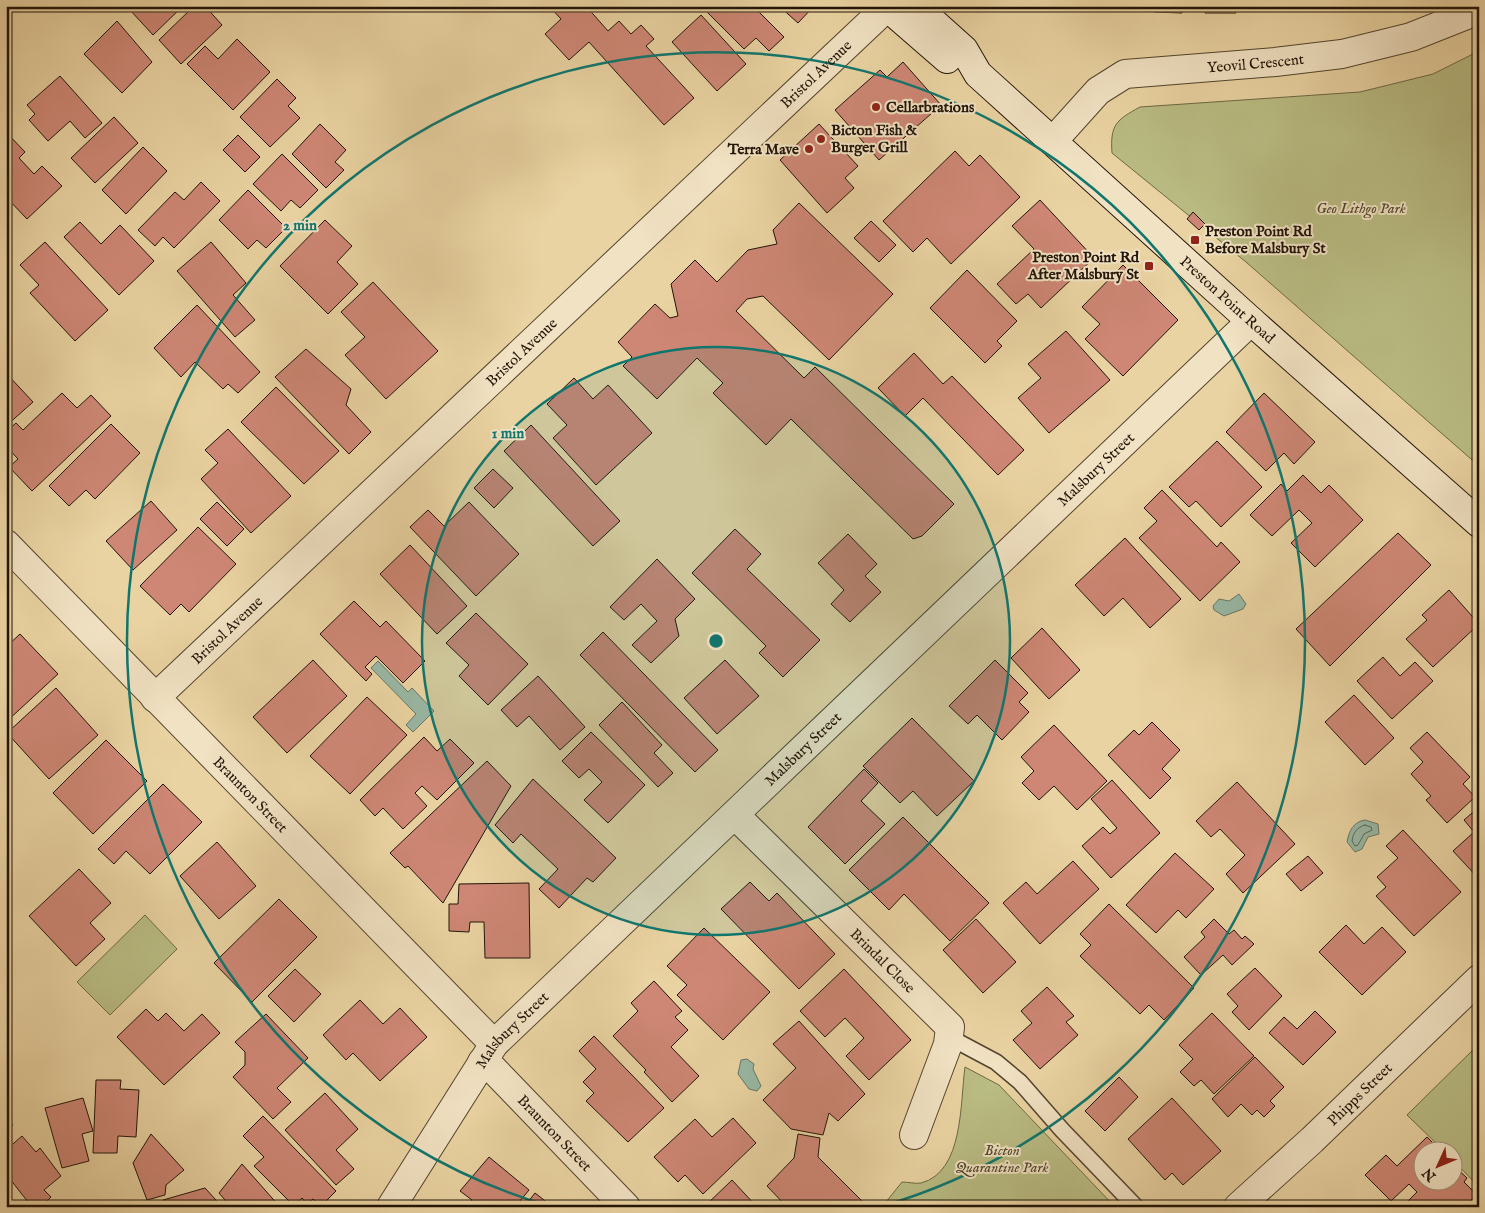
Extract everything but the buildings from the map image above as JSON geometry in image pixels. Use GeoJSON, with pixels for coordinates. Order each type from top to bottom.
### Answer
{"type":"FeatureCollection","features":[{"type":"Feature","properties":{"kind":"street"},"geometry":{"type":"LineString","coordinates":[[886,6],[916,7]]}},
{"type":"Feature","properties":{"kind":"street","name":"Preston Point Road"},"geometry":{"type":"LineString","coordinates":[[886,6],[951,63],[978,74]]}},
{"type":"Feature","properties":{"kind":"street","name":"Bristol Avenue"},"geometry":{"type":"LineString","coordinates":[[156,698],[867,27],[886,6]]}},
{"type":"Feature","properties":{"kind":"street","name":"Preston Point Road"},"geometry":{"type":"LineString","coordinates":[[916,7],[964,50],[978,74],[1251,321],[1479,523]]}},
{"type":"Feature","properties":{"kind":"street","name":"Yeovil Crescent"},"geometry":{"type":"LineString","coordinates":[[1053,141],[1098,90],[1125,74],[1275,62],[1342,54],[1411,37],[1479,10]]}},
{"type":"Feature","properties":{"kind":"street","name":"Malsbury Street"},"geometry":{"type":"LineString","coordinates":[[391,1207],[488,1053],[1251,321]]}},
{"type":"Feature","properties":{"kind":"street","name":"Braunton Street"},"geometry":{"type":"LineString","coordinates":[[6,544],[156,698],[488,1053],[493,1069],[626,1207]]}},
{"type":"Feature","properties":{"kind":"street","name":"Brindal Close"},"geometry":{"type":"LineString","coordinates":[[736,816],[950,1027],[949,1037]]}},
{"type":"Feature","properties":{"kind":"street","name":"Phipps Street"},"geometry":{"type":"LineString","coordinates":[[1238,1207],[1312,1140],[1479,979]]}},
{"type":"Feature","properties":{"kind":"street"},"geometry":{"type":"LineString","coordinates":[[914,1134],[949,1037]]}},
{"type":"Feature","properties":{"kind":"lane"},"geometry":{"type":"LineString","coordinates":[[949,1037],[996,1062],[1020,1082],[1062,1130],[1136,1207]]}},
{"type":"Feature","properties":{"kind":"green space","name":"Geo Lithgo Park"},"geometry":{"type":"Polygon","coordinates":[[[1479,51],[1479,466],[1246,262],[1112,153],[1112,136],[1116,124],[1140,107],[1360,92],[1433,74],[1479,51]]]}},
{"type":"Feature","properties":{"kind":"green space"},"geometry":{"type":"Polygon","coordinates":[[[145,915],[177,949],[110,1015],[77,982],[145,915]]]}},
{"type":"Feature","properties":{"kind":"green space"},"geometry":{"type":"Polygon","coordinates":[[[1479,1044],[1479,1187],[1462,1169],[1462,1140],[1433,1140],[1407,1115],[1479,1044]]]}},
{"type":"Feature","properties":{"kind":"green space","name":"Bicton Quarantine Park"},"geometry":{"type":"Polygon","coordinates":[[[965,1067],[999,1085],[1115,1207],[882,1207],[902,1182],[921,1183],[935,1176],[945,1165],[957,1134],[965,1067]]]}},
{"type":"Feature","properties":{"kind":"water"},"geometry":{"type":"Polygon","coordinates":[[[1239,594],[1246,604],[1243,609],[1224,616],[1214,610],[1213,606],[1219,599],[1229,601],[1239,594]]]}},
{"type":"Feature","properties":{"kind":"water"},"geometry":{"type":"Polygon","coordinates":[[[378,661],[408,692],[412,688],[434,711],[413,732],[406,725],[416,714],[371,668],[378,661]]]}},
{"type":"Feature","properties":{"kind":"water"},"geometry":{"type":"Polygon","coordinates":[[[1365,820],[1378,824],[1379,834],[1368,837],[1362,849],[1355,852],[1347,842],[1349,834],[1357,823],[1365,820]]]}},
{"type":"Feature","properties":{"kind":"water"},"geometry":{"type":"Polygon","coordinates":[[[747,1059],[754,1064],[753,1069],[761,1086],[757,1091],[749,1089],[738,1074],[741,1060],[747,1059]]]}},
{"type":"Feature","properties":{"kind":"place","name":"Cellarbrations"},"geometry":{"type":"Point","coordinates":[876,107]}},
{"type":"Feature","properties":{"kind":"place","name":"Bicton Fish & Burger Grill"},"geometry":{"type":"Point","coordinates":[821,139]}},
{"type":"Feature","properties":{"kind":"place","name":"Terra Mave"},"geometry":{"type":"Point","coordinates":[809,149]}},
{"type":"Feature","properties":{"kind":"place","name":"Preston Point Rd Before Malsbury St"},"geometry":{"type":"Point","coordinates":[1195,240]}},
{"type":"Feature","properties":{"kind":"place","name":"Preston Point Rd After Malsbury St"},"geometry":{"type":"Point","coordinates":[1149,266]}}]}
